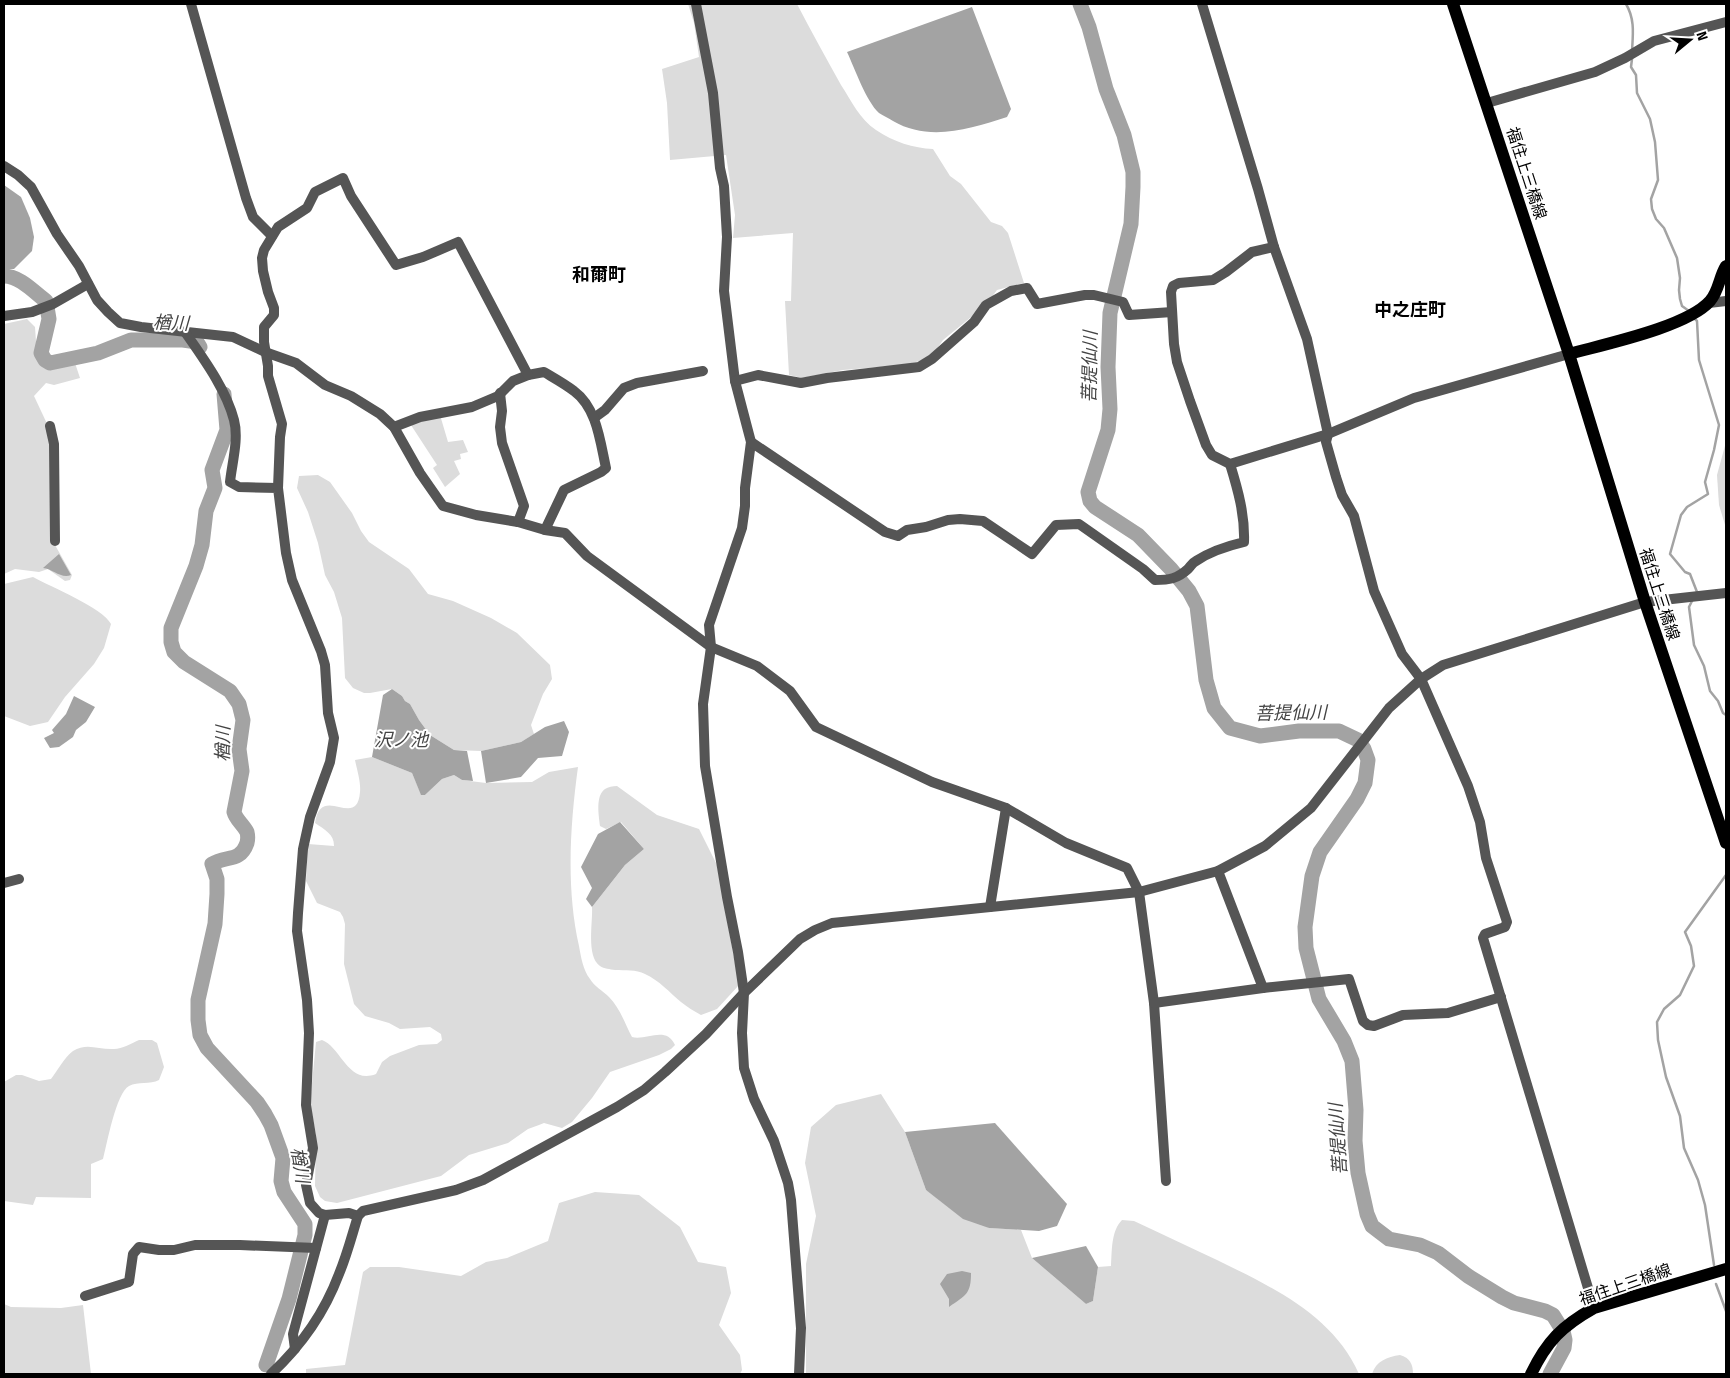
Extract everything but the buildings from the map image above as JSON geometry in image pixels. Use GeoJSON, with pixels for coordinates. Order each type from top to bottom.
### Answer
{"type":"FeatureCollection","features":[{"type":"Feature","properties":{"kind":"main road","name":"福住上三橋線"},"geometry":{"type":"LineString","coordinates":[[1453,4],[1569,354],[1645,602],[1726,843]]}},
{"type":"Feature","properties":{"kind":"main road"},"geometry":{"type":"LineString","coordinates":[[1569,354],[1675,323],[1698,312],[1716,293],[1721,274],[1726,266]]}},
{"type":"Feature","properties":{"kind":"main road","name":"福住上三橋線"},"geometry":{"type":"LineString","coordinates":[[1531,1374],[1542,1353],[1556,1335],[1569,1323],[1594,1308],[1726,1268]]}},
{"type":"Feature","properties":{"kind":"street"},"geometry":{"type":"LineString","coordinates":[[191,4],[246,198],[253,217],[272,236]]}},
{"type":"Feature","properties":{"kind":"street"},"geometry":{"type":"LineString","coordinates":[[696,4],[713,93],[720,168],[724,186],[727,237],[724,290],[735,381],[751,442],[742,528],[708,625],[711,647],[703,704],[705,766],[726,898],[738,952],[744,993],[742,1033],[744,1068],[754,1099],[774,1141],[788,1183],[791,1200],[801,1328],[800,1374]]}},
{"type":"Feature","properties":{"kind":"street"},"geometry":{"type":"LineString","coordinates":[[1202,4],[1274,247],[1307,339],[1328,434],[1326,442],[1342,495],[1354,516],[1374,591],[1402,654],[1421,679],[1468,786],[1480,822],[1486,858],[1507,919],[1507,925],[1483,935],[1524,1079],[1594,1308]]}},
{"type":"Feature","properties":{"kind":"street"},"geometry":{"type":"LineString","coordinates":[[1487,104],[1595,72],[1629,56],[1654,41],[1726,22]]}},
{"type":"Feature","properties":{"kind":"street"},"geometry":{"type":"LineString","coordinates":[[4,166],[31,187],[88,284],[108,312],[120,323],[234,337],[265,352],[296,363],[325,385],[373,409],[394,427],[425,480],[443,506],[476,515],[518,522],[545,530],[564,533],[587,556],[711,647],[757,666],[790,691],[816,726],[932,782],[1006,808],[1066,843],[1127,868],[1139,892],[1154,1004],[1166,1182]]}},
{"type":"Feature","properties":{"kind":"street"},"geometry":{"type":"LineString","coordinates":[[358,1216],[350,1213],[325,1215],[310,1203],[306,1185],[313,1148],[306,1105],[309,1058],[308,1008],[297,931],[303,848],[310,817],[330,762],[334,738],[328,713],[325,665],[292,580],[286,553],[278,488],[282,424],[268,376],[264,342],[264,327],[274,315],[274,308],[262,271],[264,250],[278,226],[307,208],[315,192],[343,178],[351,196],[396,265],[423,257],[458,242],[528,375]]}},
{"type":"Feature","properties":{"kind":"street"},"geometry":{"type":"LineString","coordinates":[[1274,247],[1252,252],[1213,280],[1179,283],[1173,286],[1172,312],[1177,362],[1206,445],[1212,455],[1230,464],[1328,434],[1414,398],[1569,354]]}},
{"type":"Feature","properties":{"kind":"street"},"geometry":{"type":"LineString","coordinates":[[4,316],[32,312],[53,304],[88,284]]}},
{"type":"Feature","properties":{"kind":"street"},"geometry":{"type":"LineString","coordinates":[[735,381],[758,376],[801,383],[919,367],[932,359],[974,322],[986,305],[1012,291],[1027,288],[1037,304],[1094,295],[1123,302],[1129,315],[1172,312]]}},
{"type":"Feature","properties":{"kind":"street"},"geometry":{"type":"LineString","coordinates":[[1708,303],[1726,301]]}},
{"type":"Feature","properties":{"kind":"street"},"geometry":{"type":"LineString","coordinates":[[185,332],[219,383],[234,420],[235,447],[230,482],[239,486],[278,488]]}},
{"type":"Feature","properties":{"kind":"street"},"geometry":{"type":"LineString","coordinates":[[594,418],[606,410],[624,388],[637,383],[703,371]]}},
{"type":"Feature","properties":{"kind":"street"},"geometry":{"type":"LineString","coordinates":[[394,427],[420,417],[472,407],[500,393],[513,381],[528,375],[544,372],[576,392],[594,418],[606,468],[564,490],[545,530]]}},
{"type":"Feature","properties":{"kind":"street"},"geometry":{"type":"LineString","coordinates":[[500,393],[502,443],[524,506],[518,522]]}},
{"type":"Feature","properties":{"kind":"street"},"geometry":{"type":"LineString","coordinates":[[50,426],[54,444],[55,541]]}},
{"type":"Feature","properties":{"kind":"street"},"geometry":{"type":"LineString","coordinates":[[751,442],[885,532],[898,536],[908,530],[948,520],[983,521],[1032,554],[1056,525],[1080,524],[1143,569],[1155,580],[1174,580],[1189,568],[1193,562],[1211,552],[1244,542],[1245,527],[1239,493],[1230,464]]}},
{"type":"Feature","properties":{"kind":"street"},"geometry":{"type":"LineString","coordinates":[[270,1374],[295,1349],[315,1324],[332,1291],[358,1216],[363,1211],[456,1190],[483,1180],[618,1107],[644,1090],[665,1072],[706,1034],[744,993],[800,940],[815,930],[832,924],[1139,892],[1218,871],[1265,846],[1311,808],[1390,708],[1421,679],[1443,665],[1645,602],[1726,593]]}},
{"type":"Feature","properties":{"kind":"street"},"geometry":{"type":"LineString","coordinates":[[990,907],[1006,808]]}},
{"type":"Feature","properties":{"kind":"street"},"geometry":{"type":"LineString","coordinates":[[1218,871],[1263,988]]}},
{"type":"Feature","properties":{"kind":"street"},"geometry":{"type":"LineString","coordinates":[[4,883],[19,879]]}},
{"type":"Feature","properties":{"kind":"street"},"geometry":{"type":"LineString","coordinates":[[1154,1004],[1263,988],[1349,979],[1363,1021],[1368,1025],[1374,1026],[1403,1015],[1448,1013],[1501,997]]}},
{"type":"Feature","properties":{"kind":"street"},"geometry":{"type":"LineString","coordinates":[[295,1349],[293,1334],[325,1215]]}},
{"type":"Feature","properties":{"kind":"street"},"geometry":{"type":"LineString","coordinates":[[84,1296],[129,1282],[133,1254],[139,1247],[166,1250],[195,1245],[316,1248]]}},
{"type":"Feature","properties":{"kind":"shaded area"},"geometry":{"type":"Polygon","coordinates":[[[688,4],[797,4],[841,85],[861,115],[870,126],[890,138],[911,146],[933,149],[950,176],[961,184],[991,222],[1002,226],[1008,233],[1024,283],[997,290],[986,305],[943,340],[936,350],[923,360],[905,365],[843,370],[802,378],[789,375],[785,301],[791,301],[793,233],[733,238],[735,215],[726,155],[670,160],[667,103],[662,69],[699,57],[694,23],[688,4]]]}},
{"type":"Feature","properties":{"kind":"shaded area"},"geometry":{"type":"Polygon","coordinates":[[[27,319],[35,327],[37,356],[52,369],[75,363],[80,378],[54,385],[46,383],[34,396],[49,428],[55,545],[72,575],[70,580],[65,581],[48,569],[39,572],[15,569],[4,574],[4,324],[27,319]]]}},
{"type":"Feature","properties":{"kind":"shaded area"},"geometry":{"type":"Polygon","coordinates":[[[440,415],[448,442],[463,440],[468,452],[460,454],[461,459],[454,461],[460,474],[445,487],[433,468],[437,465],[409,422],[440,415]]]}},
{"type":"Feature","properties":{"kind":"shaded area"},"geometry":{"type":"Polygon","coordinates":[[[1726,442],[1726,528],[1719,505],[1717,475],[1726,442]]]}},
{"type":"Feature","properties":{"kind":"shaded area"},"geometry":{"type":"Polygon","coordinates":[[[318,475],[330,482],[352,513],[369,542],[409,569],[428,594],[453,601],[491,618],[517,633],[550,665],[552,679],[543,694],[531,725],[534,734],[521,742],[481,751],[454,750],[430,735],[410,704],[392,689],[364,693],[353,688],[345,678],[342,618],[334,592],[325,575],[318,543],[308,512],[297,488],[299,476],[318,475]]]}},
{"type":"Feature","properties":{"kind":"shaded area"},"geometry":{"type":"Polygon","coordinates":[[[33,577],[98,611],[111,624],[104,648],[94,664],[65,697],[48,722],[30,726],[4,716],[4,584],[33,577]]]}},
{"type":"Feature","properties":{"kind":"shaded area"},"geometry":{"type":"Polygon","coordinates":[[[372,757],[412,773],[421,794],[425,795],[442,779],[454,775],[462,780],[486,783],[532,782],[549,772],[578,767],[571,834],[571,879],[575,924],[584,968],[592,982],[616,1006],[632,1037],[661,1035],[671,1039],[675,1045],[659,1055],[610,1072],[572,1122],[562,1128],[544,1123],[528,1129],[508,1143],[469,1155],[441,1176],[337,1203],[325,1201],[320,1197],[315,1186],[316,1134],[310,1104],[316,1042],[322,1040],[329,1044],[352,1070],[366,1076],[376,1074],[382,1062],[390,1056],[419,1045],[437,1044],[442,1040],[441,1034],[430,1027],[400,1029],[389,1023],[365,1016],[354,1004],[344,964],[345,924],[343,917],[340,912],[317,903],[306,881],[308,844],[334,846],[331,835],[315,823],[319,811],[324,806],[331,805],[353,808],[357,803],[360,792],[355,760],[372,757]]]}},
{"type":"Feature","properties":{"kind":"shaded area"},"geometry":{"type":"Polygon","coordinates":[[[617,786],[657,815],[699,829],[717,865],[739,985],[717,1009],[701,1015],[686,1006],[660,983],[642,972],[605,968],[600,966],[593,955],[591,938],[592,907],[625,865],[644,849],[621,822],[606,829],[600,826],[598,806],[600,796],[605,789],[617,786]]]}},
{"type":"Feature","properties":{"kind":"shaded area"},"geometry":{"type":"Polygon","coordinates":[[[139,1040],[152,1040],[157,1043],[164,1067],[159,1080],[129,1086],[120,1098],[103,1159],[91,1164],[91,1198],[36,1197],[33,1205],[4,1201],[4,1082],[16,1075],[22,1075],[39,1081],[51,1079],[67,1057],[78,1048],[117,1049],[139,1040]]]}},
{"type":"Feature","properties":{"kind":"shaded area"},"geometry":{"type":"Polygon","coordinates":[[[881,1094],[905,1132],[926,1190],[989,1228],[1021,1230],[1032,1258],[1086,1304],[1093,1301],[1098,1267],[1111,1266],[1113,1242],[1118,1225],[1122,1220],[1134,1221],[1238,1270],[1299,1305],[1334,1335],[1348,1353],[1359,1374],[806,1374],[806,1264],[816,1216],[805,1163],[811,1127],[836,1105],[881,1094]]]}},
{"type":"Feature","properties":{"kind":"shaded area"},"geometry":{"type":"Polygon","coordinates":[[[595,1192],[639,1195],[680,1227],[698,1262],[726,1267],[731,1293],[719,1325],[740,1355],[742,1370],[740,1374],[306,1374],[306,1369],[345,1365],[363,1272],[370,1267],[399,1267],[461,1276],[486,1262],[507,1258],[548,1241],[559,1203],[595,1192]]]}},
{"type":"Feature","properties":{"kind":"shaded area"},"geometry":{"type":"Polygon","coordinates":[[[4,1304],[11,1307],[61,1308],[83,1305],[91,1374],[4,1374],[4,1304]]]}},
{"type":"Feature","properties":{"kind":"shaded area"},"geometry":{"type":"Polygon","coordinates":[[[1400,1355],[1410,1362],[1413,1374],[1372,1374],[1376,1366],[1383,1360],[1400,1355]]]}},
{"type":"Feature","properties":{"kind":"water"},"geometry":{"type":"Polygon","coordinates":[[[972,7],[1011,109],[1007,117],[979,126],[935,132],[907,127],[879,113],[865,93],[847,52],[972,7]]]}},
{"type":"Feature","properties":{"kind":"water"},"geometry":{"type":"Polygon","coordinates":[[[4,185],[21,197],[30,218],[34,237],[32,251],[14,269],[4,269],[4,185]]]}},
{"type":"Feature","properties":{"kind":"water"},"geometry":{"type":"Polygon","coordinates":[[[59,554],[71,575],[60,575],[43,568],[59,554]]]}},
{"type":"Feature","properties":{"kind":"water","name":"沢ノ池"},"geometry":{"type":"Polygon","coordinates":[[[392,689],[410,704],[430,735],[454,750],[467,751],[473,781],[462,780],[454,775],[442,779],[425,795],[421,795],[412,773],[372,757],[383,695],[392,689]]]}},
{"type":"Feature","properties":{"kind":"water"},"geometry":{"type":"Polygon","coordinates":[[[74,696],[95,707],[86,722],[76,730],[73,737],[59,747],[50,748],[44,738],[54,733],[52,730],[66,714],[74,696]]]}},
{"type":"Feature","properties":{"kind":"water"},"geometry":{"type":"Polygon","coordinates":[[[564,721],[569,732],[562,756],[538,758],[521,777],[486,783],[481,751],[521,742],[545,727],[564,721]]]}},
{"type":"Feature","properties":{"kind":"water"},"geometry":{"type":"Polygon","coordinates":[[[620,822],[644,849],[625,865],[592,907],[586,899],[592,888],[581,867],[598,834],[620,822]]]}},
{"type":"Feature","properties":{"kind":"water"},"geometry":{"type":"Polygon","coordinates":[[[995,1123],[1067,1204],[1057,1226],[1039,1231],[989,1228],[963,1219],[926,1190],[905,1132],[995,1123]]]}},
{"type":"Feature","properties":{"kind":"water"},"geometry":{"type":"Polygon","coordinates":[[[1086,1246],[1098,1267],[1093,1301],[1086,1304],[1032,1258],[1086,1246]]]}},
{"type":"Feature","properties":{"kind":"water"},"geometry":{"type":"Polygon","coordinates":[[[962,1271],[971,1273],[969,1290],[949,1307],[949,1299],[940,1284],[947,1274],[962,1271]]]}},
{"type":"Feature","properties":{"kind":"waterway","name":"菩提仙川"},"geometry":{"type":"LineString","coordinates":[[1080,4],[1089,27],[1106,89],[1124,135],[1133,172],[1131,224],[1110,313],[1108,367],[1110,409],[1108,430],[1088,492],[1090,501],[1095,507],[1138,535],[1171,569],[1189,591],[1197,606],[1206,680],[1214,708],[1230,728],[1260,736],[1299,731],[1339,731],[1358,740],[1364,749],[1368,760],[1365,783],[1357,799],[1320,852],[1312,876],[1305,927],[1306,948],[1319,999],[1344,1041],[1352,1061],[1358,1173],[1367,1214],[1372,1226],[1389,1239],[1420,1245],[1438,1253],[1468,1276],[1502,1297],[1514,1303],[1553,1315],[1563,1331],[1565,1340],[1564,1348],[1550,1374]]}},
{"type":"Feature","properties":{"kind":"waterway"},"geometry":{"type":"LineString","coordinates":[[1626,4],[1632,21],[1632,51]]}},
{"type":"Feature","properties":{"kind":"waterway"},"geometry":{"type":"LineString","coordinates":[[1632,59],[1631,67],[1636,75],[1637,93],[1650,119],[1655,142],[1658,180],[1651,199],[1652,209],[1656,219],[1664,228],[1677,258],[1680,278],[1680,299],[1682,306],[1689,311]]}},
{"type":"Feature","properties":{"kind":"waterway","name":"楢川"},"geometry":{"type":"LineString","coordinates":[[4,276],[16,279],[46,301],[49,319],[41,353],[45,360],[50,363],[98,353],[131,340],[183,340],[197,342],[200,347]]}},
{"type":"Feature","properties":{"kind":"waterway"},"geometry":{"type":"LineString","coordinates":[[1695,319],[1697,321],[1699,360],[1719,425],[1705,482],[1708,494],[1687,507],[1681,515],[1670,554],[1685,572],[1690,574],[1697,592]]}},
{"type":"Feature","properties":{"kind":"waterway","name":"楢川"},"geometry":{"type":"LineString","coordinates":[[224,394],[227,430],[212,470],[215,488],[206,511],[202,545],[196,566],[171,628],[171,642],[174,652],[184,662],[230,691],[239,704],[243,720],[239,749],[242,771],[234,812],[247,832],[248,840],[244,849],[237,856],[212,864],[217,879],[215,924],[198,1000],[198,1020],[200,1035],[207,1048],[257,1102],[271,1125],[283,1158],[281,1181],[284,1192],[305,1224],[305,1235],[289,1299],[266,1365]]}},
{"type":"Feature","properties":{"kind":"waterway"},"geometry":{"type":"LineString","coordinates":[[1693,599],[1689,607],[1694,645],[1704,666],[1710,691],[1726,715]]}},
{"type":"Feature","properties":{"kind":"waterway"},"geometry":{"type":"LineString","coordinates":[[1714,1265],[1705,1205],[1698,1180],[1684,1148],[1680,1116],[1666,1077],[1658,1040],[1657,1022],[1664,1009],[1680,995],[1694,966],[1691,946],[1685,932],[1726,875]]}},
{"type":"Feature","properties":{"kind":"waterway"},"geometry":{"type":"LineString","coordinates":[[1716,1284],[1726,1311]]}},
{"type":"Feature","properties":{"kind":"district","name":"和爾町"},"geometry":{"type":"Point","coordinates":[599,275]}},
{"type":"Feature","properties":{"kind":"district","name":"中之庄町"},"geometry":{"type":"Point","coordinates":[1410,310]}}]}
